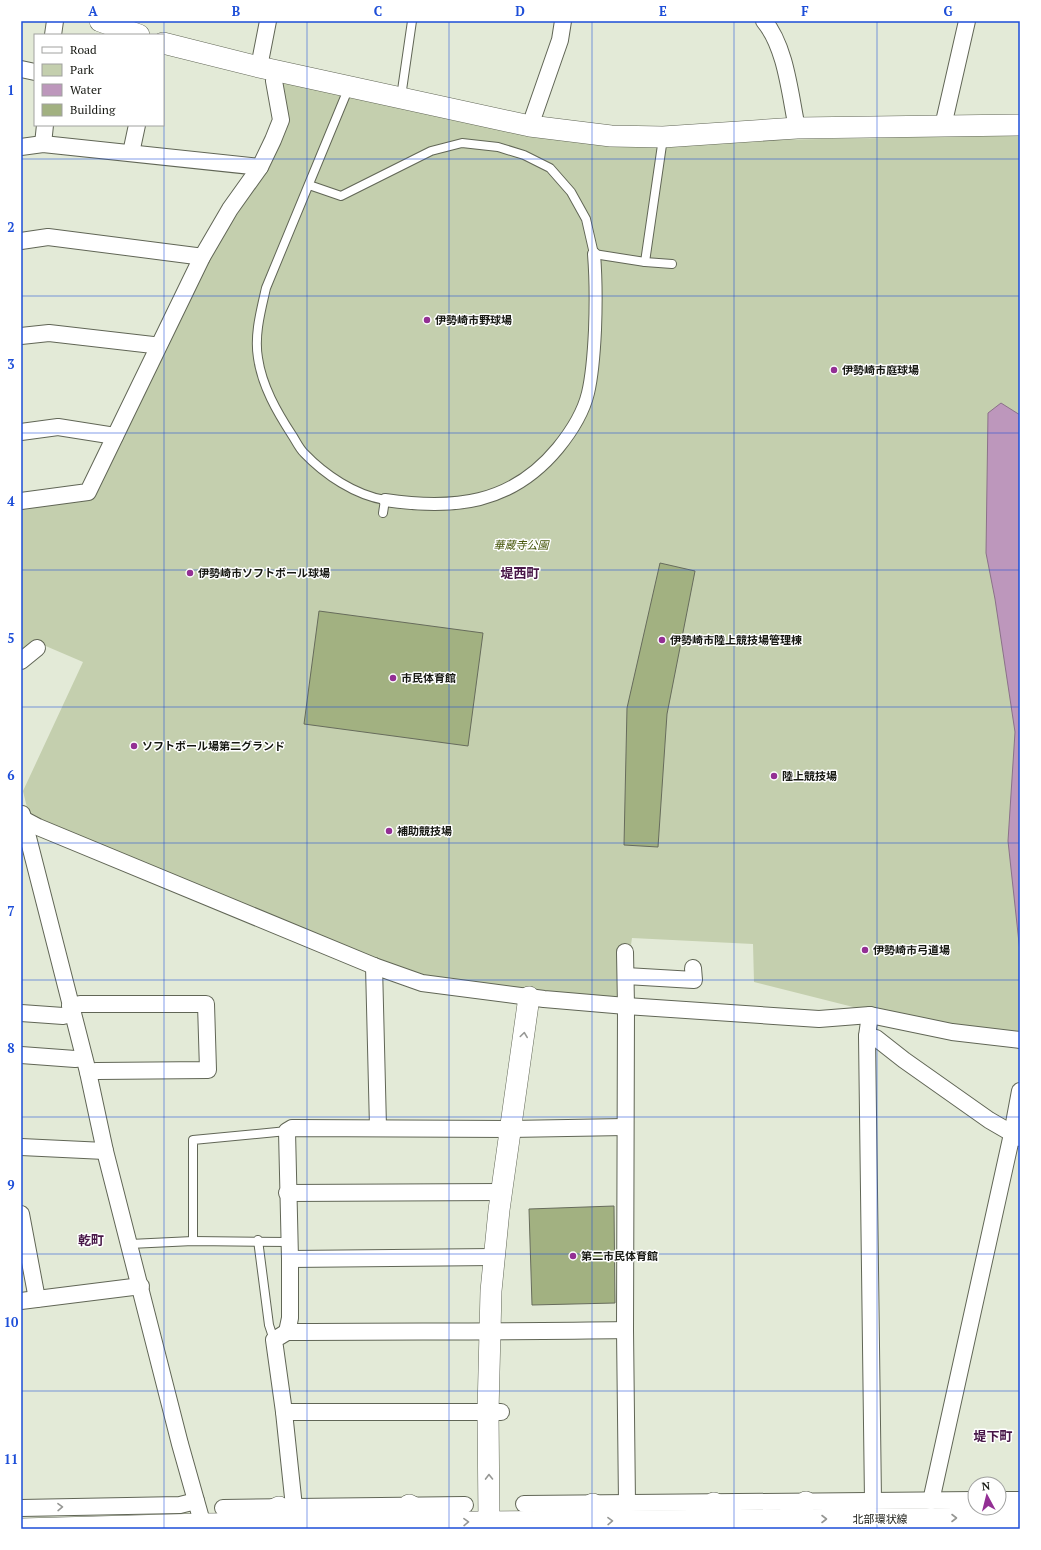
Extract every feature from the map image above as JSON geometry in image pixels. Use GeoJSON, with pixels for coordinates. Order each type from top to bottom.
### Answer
{"type":"FeatureCollection","features":[{"type":"Feature","properties":{"kind":"street"},"geometry":{"type":"LineString","coordinates":[[53,34],[55,21]]}},
{"type":"Feature","properties":{"kind":"street"},"geometry":{"type":"LineString","coordinates":[[100,21],[136,34]]}},
{"type":"Feature","properties":{"kind":"street"},"geometry":{"type":"LineString","coordinates":[[21,500],[88,492],[202,258],[230,209],[260,167],[281,120],[274,81],[267,69],[268,21]]}},
{"type":"Feature","properties":{"kind":"street"},"geometry":{"type":"LineString","coordinates":[[530,126],[560,40],[563,21]]}},
{"type":"Feature","properties":{"kind":"street"},"geometry":{"type":"LineString","coordinates":[[764,21],[771,29],[782,60],[796,128]]}},
{"type":"Feature","properties":{"kind":"street"},"geometry":{"type":"LineString","coordinates":[[943,126],[967,21]]}},
{"type":"Feature","properties":{"kind":"street"},"geometry":{"type":"LineString","coordinates":[[164,43],[267,69],[530,126],[611,136],[663,137],[796,128],[1020,125]]}},
{"type":"Feature","properties":{"kind":"street"},"geometry":{"type":"LineString","coordinates":[[21,69],[34,72]]}},
{"type":"Feature","properties":{"kind":"street"},"geometry":{"type":"LineString","coordinates":[[43,144],[45,126]]}},
{"type":"Feature","properties":{"kind":"street"},"geometry":{"type":"LineString","coordinates":[[131,153],[137,126]]}},
{"type":"Feature","properties":{"kind":"street"},"geometry":{"type":"LineString","coordinates":[[21,147],[43,144],[260,167]]}},
{"type":"Feature","properties":{"kind":"street"},"geometry":{"type":"LineString","coordinates":[[21,241],[48,237],[202,258]]}},
{"type":"Feature","properties":{"kind":"street"},"geometry":{"type":"LineString","coordinates":[[384,500],[414,504],[456,504],[496,495],[526,479],[548,459],[577,423],[588,394],[593,365],[596,275],[594,254]]}},
{"type":"Feature","properties":{"kind":"street"},"geometry":{"type":"LineString","coordinates":[[21,336],[49,333],[153,345],[158,347]]}},
{"type":"Feature","properties":{"kind":"street"},"geometry":{"type":"LineString","coordinates":[[21,432],[58,427],[115,436]]}},
{"type":"Feature","properties":{"kind":"street"},"geometry":{"type":"LineString","coordinates":[[21,661],[37,648]]}},
{"type":"Feature","properties":{"kind":"street"},"geometry":{"type":"LineString","coordinates":[[22,816],[26,855],[86,1065],[105,1150],[141,1286],[180,1444],[204,1527]]}},
{"type":"Feature","properties":{"kind":"street"},"geometry":{"type":"LineString","coordinates":[[22,816],[38,827],[374,966],[422,983],[536,998],[626,1006],[819,1019],[870,1015],[952,1032],[1020,1040]]}},
{"type":"Feature","properties":{"kind":"street"},"geometry":{"type":"LineString","coordinates":[[625,952],[625,1330],[627,1503]]}},
{"type":"Feature","properties":{"kind":"street"},"geometry":{"type":"LineString","coordinates":[[374,966],[378,1127]]}},
{"type":"Feature","properties":{"kind":"street"},"geometry":{"type":"LineString","coordinates":[[626,976],[694,980],[693,968]]}},
{"type":"Feature","properties":{"kind":"street"},"geometry":{"type":"LineString","coordinates":[[496,1525],[495,1330],[491,1291],[502,1192],[516,1129],[536,998]]}},
{"type":"Feature","properties":{"kind":"street"},"geometry":{"type":"LineString","coordinates":[[21,1012],[63,1016],[80,1004],[206,1004],[208,1070],[97,1071],[75,1059],[21,1055]]}},
{"type":"Feature","properties":{"kind":"street"},"geometry":{"type":"LineString","coordinates":[[870,1015],[868,1036],[873,1501]]}},
{"type":"Feature","properties":{"kind":"street"},"geometry":{"type":"LineString","coordinates":[[868,1036],[876,1038],[904,1060],[1016,1136]]}},
{"type":"Feature","properties":{"kind":"street"},"geometry":{"type":"LineString","coordinates":[[931,1500],[1016,1136],[1020,1091]]}},
{"type":"Feature","properties":{"kind":"street"},"geometry":{"type":"LineString","coordinates":[[286,1507],[281,1336],[290,1318],[290,1242],[287,1131],[292,1128],[378,1127],[516,1129],[625,1127]]}},
{"type":"Feature","properties":{"kind":"street"},"geometry":{"type":"LineString","coordinates":[[495,1330],[511,1200],[516,1129]]}},
{"type":"Feature","properties":{"kind":"street"},"geometry":{"type":"LineString","coordinates":[[21,1146],[105,1150]]}},
{"type":"Feature","properties":{"kind":"street"},"geometry":{"type":"LineString","coordinates":[[288,1193],[502,1192]]}},
{"type":"Feature","properties":{"kind":"street"},"geometry":{"type":"LineString","coordinates":[[21,1214],[37,1299]]}},
{"type":"Feature","properties":{"kind":"street"},"geometry":{"type":"LineString","coordinates":[[290,1259],[494,1257]]}},
{"type":"Feature","properties":{"kind":"street"},"geometry":{"type":"LineString","coordinates":[[21,1301],[141,1286]]}},
{"type":"Feature","properties":{"kind":"street"},"geometry":{"type":"LineString","coordinates":[[281,1336],[495,1330],[625,1330]]}},
{"type":"Feature","properties":{"kind":"street"},"geometry":{"type":"LineString","coordinates":[[284,1412],[495,1412]]}},
{"type":"Feature","properties":{"kind":"street"},"geometry":{"type":"LineString","coordinates":[[524,1504],[967,1500]]}},
{"type":"Feature","properties":{"kind":"street"},"geometry":{"type":"LineString","coordinates":[[1007,1501],[1020,1500]]}},
{"type":"Feature","properties":{"kind":"street"},"geometry":{"type":"LineString","coordinates":[[21,1508],[180,1505],[196,1501]]}},
{"type":"Feature","properties":{"kind":"street"},"geometry":{"type":"LineString","coordinates":[[784,1520],[806,1502]]}},
{"type":"Feature","properties":{"kind":"street"},"geometry":{"type":"LineString","coordinates":[[714,1503],[737,1520]]}},
{"type":"Feature","properties":{"kind":"street"},"geometry":{"type":"LineString","coordinates":[[223,1508],[465,1504]]}},
{"type":"Feature","properties":{"kind":"street"},"geometry":{"type":"LineString","coordinates":[[561,1522],[593,1504]]}},
{"type":"Feature","properties":{"kind":"street"},"geometry":{"type":"LineString","coordinates":[[409,1505],[439,1522]]}},
{"type":"Feature","properties":{"kind":"street"},"geometry":{"type":"LineString","coordinates":[[244,1524],[286,1507]]}},
{"type":"Feature","properties":{"kind":"street"},"geometry":{"type":"LineString","coordinates":[[1007,1507],[1020,1517]]}},
{"type":"Feature","properties":{"kind":"street","name":"北部環状線"},"geometry":{"type":"LineString","coordinates":[[21,1529],[204,1527],[244,1524],[439,1522],[496,1525],[561,1522],[1020,1517]]}},
{"type":"Feature","properties":{"kind":"lane"},"geometry":{"type":"LineString","coordinates":[[400,98],[412,21]]}},
{"type":"Feature","properties":{"kind":"lane"},"geometry":{"type":"LineString","coordinates":[[349,87],[266,288],[258,323],[258,357],[266,388],[285,424],[303,452],[329,475],[356,491],[384,500],[383,513]]}},
{"type":"Feature","properties":{"kind":"lane"},"geometry":{"type":"LineString","coordinates":[[645,262],[663,137]]}},
{"type":"Feature","properties":{"kind":"lane"},"geometry":{"type":"LineString","coordinates":[[309,185],[341,196],[432,151],[462,143],[498,147],[524,155],[550,168],[571,192],[586,219],[594,254],[645,262],[672,264]]}},
{"type":"Feature","properties":{"kind":"lane"},"geometry":{"type":"LineString","coordinates":[[192,1240],[193,1140],[287,1131]]}},
{"type":"Feature","properties":{"kind":"lane"},"geometry":{"type":"LineString","coordinates":[[130,1244],[192,1240],[258,1240],[290,1242]]}},
{"type":"Feature","properties":{"kind":"lane"},"geometry":{"type":"LineString","coordinates":[[258,1240],[268,1325],[281,1336]]}},
{"type":"Feature","properties":{"kind":"green space","name":"華蔵寺公園"},"geometry":{"type":"Polygon","coordinates":[[[281,80],[551,139],[627,142],[884,138],[963,133],[1020,132],[1020,1037],[869,1011],[754,982],[753,944],[632,938],[623,999],[519,990],[415,976],[30,820],[23,791],[83,662],[41,644],[21,654],[21,507],[93,497],[188,293],[249,195],[287,122],[281,80]]]}},
{"type":"Feature","properties":{"kind":"water"},"geometry":{"type":"Polygon","coordinates":[[[1001,403],[1020,415],[1020,952],[1008,841],[1015,732],[995,599],[986,553],[988,413],[1001,403]]]}},
{"type":"Feature","properties":{"kind":"building","name":"伊勢崎市陸上競技場管理棟"},"geometry":{"type":"Polygon","coordinates":[[[660,563],[695,571],[667,714],[658,847],[624,845],[627,708],[660,563]]]}},
{"type":"Feature","properties":{"kind":"building","name":"市民体育館"},"geometry":{"type":"Polygon","coordinates":[[[319,611],[483,633],[468,746],[304,724],[319,611]]]}},
{"type":"Feature","properties":{"kind":"building","name":"第二市民体育館"},"geometry":{"type":"Polygon","coordinates":[[[614,1206],[615,1303],[532,1305],[529,1209],[614,1206]]]}},
{"type":"Feature","properties":{"kind":"place","name":"伊勢崎市野球場"},"geometry":{"type":"Point","coordinates":[427,320]}},
{"type":"Feature","properties":{"kind":"place","name":"伊勢崎市庭球場"},"geometry":{"type":"Point","coordinates":[834,370]}},
{"type":"Feature","properties":{"kind":"place","name":"伊勢崎市ソフトボール球場"},"geometry":{"type":"Point","coordinates":[190,573]}},
{"type":"Feature","properties":{"kind":"place","name":"伊勢崎市陸上競技場管理棟"},"geometry":{"type":"Point","coordinates":[662,640]}},
{"type":"Feature","properties":{"kind":"place","name":"市民体育館"},"geometry":{"type":"Point","coordinates":[393,678]}},
{"type":"Feature","properties":{"kind":"place","name":"ソフトボール場第二グランド"},"geometry":{"type":"Point","coordinates":[134,746]}},
{"type":"Feature","properties":{"kind":"place","name":"陸上競技場"},"geometry":{"type":"Point","coordinates":[774,776]}},
{"type":"Feature","properties":{"kind":"place","name":"補助競技場"},"geometry":{"type":"Point","coordinates":[389,831]}},
{"type":"Feature","properties":{"kind":"place","name":"伊勢崎市弓道場"},"geometry":{"type":"Point","coordinates":[865,950]}},
{"type":"Feature","properties":{"kind":"place","name":"第二市民体育館"},"geometry":{"type":"Point","coordinates":[573,1256]}},
{"type":"Feature","properties":{"kind":"district","name":"堤西町"},"geometry":{"type":"Point","coordinates":[520,573]}},
{"type":"Feature","properties":{"kind":"district","name":"乾町"},"geometry":{"type":"Point","coordinates":[91,1240]}},
{"type":"Feature","properties":{"kind":"district","name":"堤下町"},"geometry":{"type":"Point","coordinates":[993,1436]}}]}
